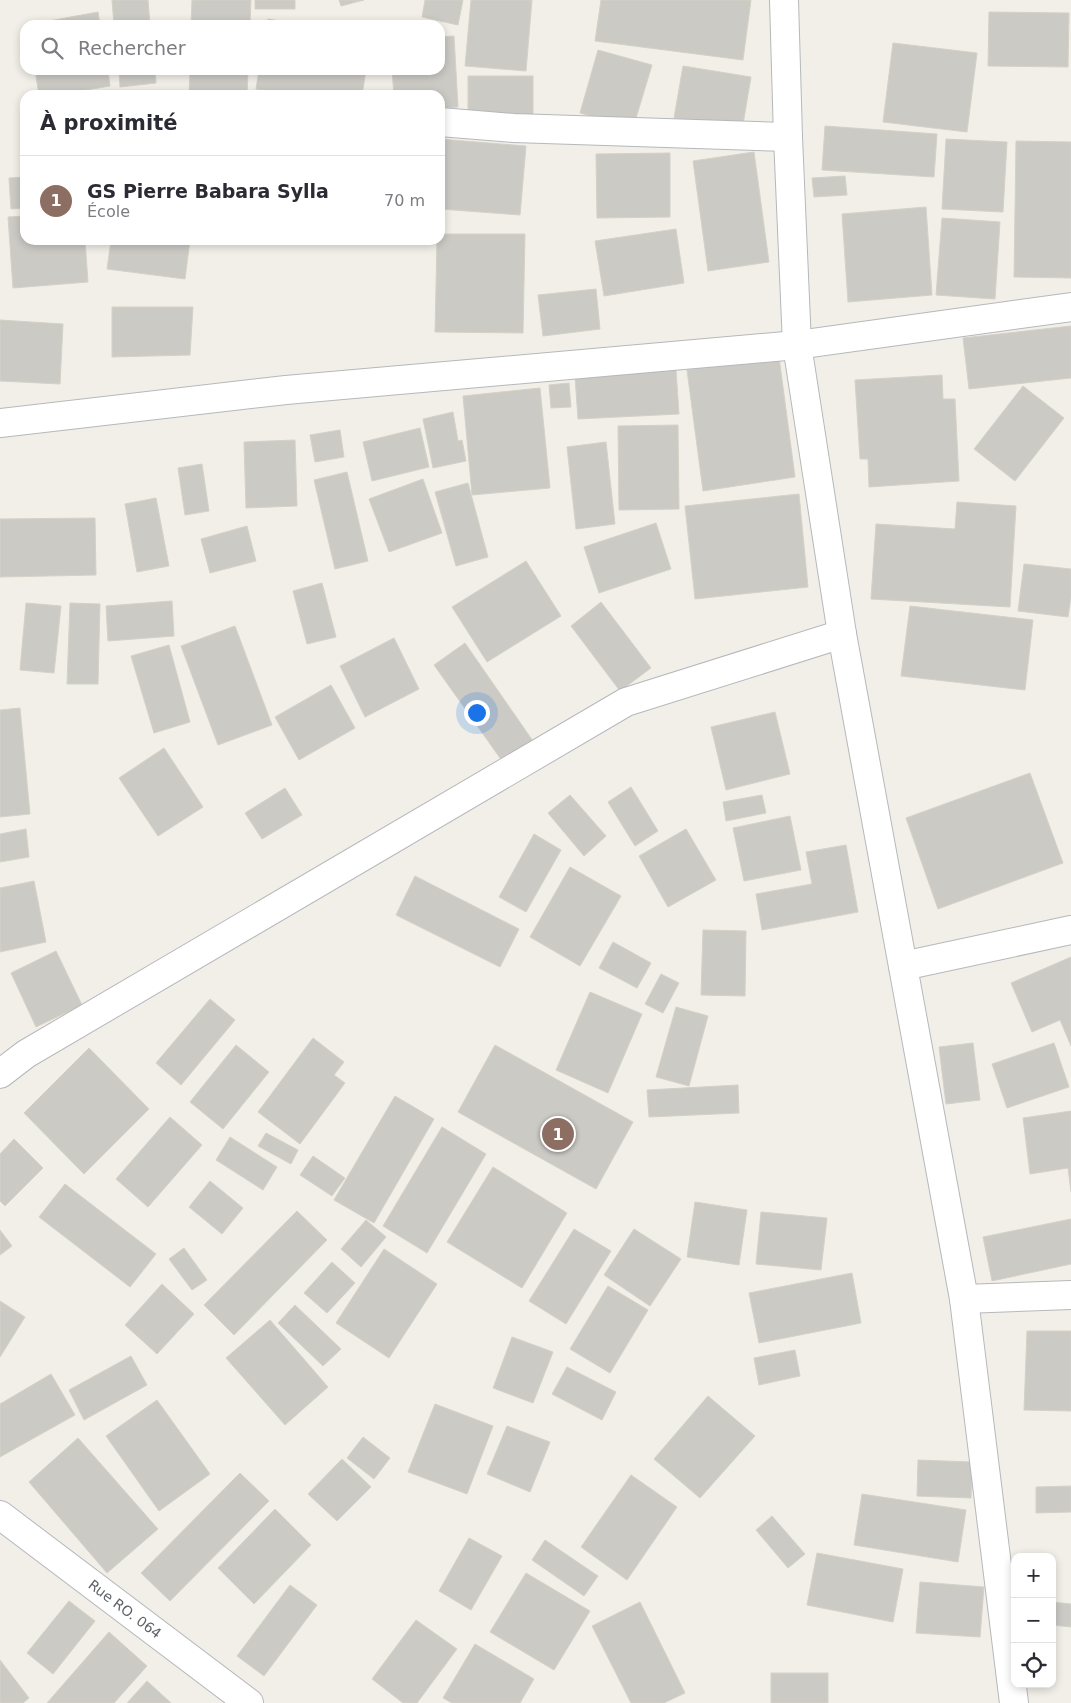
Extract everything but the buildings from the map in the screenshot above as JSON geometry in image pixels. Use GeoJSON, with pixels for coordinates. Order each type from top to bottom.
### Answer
{"type":"FeatureCollection","features":[{"type":"Feature","properties":{"kind":"street"},"geometry":{"type":"LineString","coordinates":[[784,0],[797,345],[842,634],[964,1299],[1014,1703]]}},
{"type":"Feature","properties":{"kind":"street"},"geometry":{"type":"LineString","coordinates":[[445,122],[514,128],[788,137]]}},
{"type":"Feature","properties":{"kind":"street"},"geometry":{"type":"LineString","coordinates":[[0,423],[286,390],[797,345],[1071,307]]}},
{"type":"Feature","properties":{"kind":"street"},"geometry":{"type":"LineString","coordinates":[[0,1074],[26,1054],[626,702],[842,634]]}},
{"type":"Feature","properties":{"kind":"street"},"geometry":{"type":"LineString","coordinates":[[903,966],[1071,930]]}},
{"type":"Feature","properties":{"kind":"street"},"geometry":{"type":"LineString","coordinates":[[964,1299],[1071,1296]]}},
{"type":"Feature","properties":{"kind":"street","name":"Rue RO. 064"},"geometry":{"type":"LineString","coordinates":[[0,1515],[249,1703]]}},
{"type":"Feature","properties":{"kind":"place","name":"GS Pierre Babara Sylla"},"geometry":{"type":"Point","coordinates":[558,1134]}}]}
